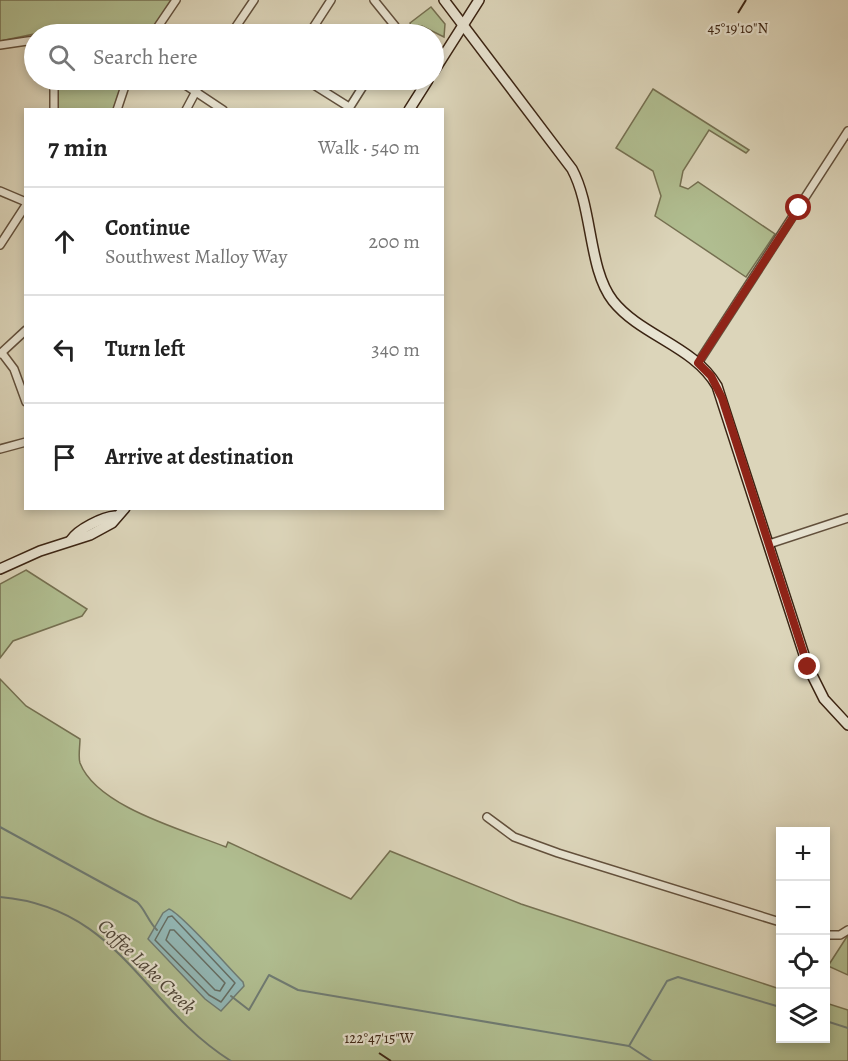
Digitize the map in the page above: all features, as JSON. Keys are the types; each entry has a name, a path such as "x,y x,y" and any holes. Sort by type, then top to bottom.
{"main road":[{"path":"444,0 574,173 585,200 602,280 611,299 628,316 698,363 711,376 719,389 811,675 829,704 848,725"},
{"path":"444,55 479,0"},
{"path":"410,108 422,90"},
{"path":"0,569 71,540 78,541 112,522 122,510"}],"street":[{"path":"160,24 176,0"},
{"path":"240,24 254,0"},
{"path":"315,24 331,0"},
{"path":"374,0 391,24"},
{"path":"0,45 24,41"},
{"path":"54,90 54,108"},
{"path":"118,108 124,90"},
{"path":"321,90 349,108 361,90"},
{"path":"187,108 195,91 220,108"},
{"path":"698,363 848,131"},
{"path":"0,191 24,203"},
{"path":"0,245 24,207"},
{"path":"24,332 1,353 14,369 24,396"},
{"path":"0,449 24,443"},
{"path":"769,544 848,518"},
{"path":"487,817 514,837 558,853 776,921"},
{"path":"830,935 840,935 848,930"}],"green space":[{"path":"0,0 172,0 156,24 24,24 24,36 0,41"},
{"path":"431,7 445,24 444,37 444,24 410,23"},
{"path":"653,89 749,150 746,153 709,130 683,171 680,186 688,189 698,182 775,234 746,277 655,216 661,196 653,171 616,148"},
{"path":"58,90 122,90 116,108 58,108"},
{"path":"26,570 87,609 82,616 13,641 0,658 0,584"},
{"path":"0,679 26,706 80,739 80,763 89,779 123,804 166,825 226,847 228,842 351,899 390,851 521,904 776,988 776,1043 830,1043 830,1004 848,1010 848,1061 0,1061"},
{"path":"848,935 848,975 830,967 830,963"}],"water":[{"path":"169,909 194,930 243,982 244,986 221,1011 205,999 148,939 163,913"}],"waterway":[{"path":"0,827 137,902 157,930"},
{"name":"Coffee Lake Creek","path":"0,897 40,905 74,919 102,939 201,1039 231,1061"},
{"path":"231,996 249,1010 269,975 298,990 629,1046 652,1061"},
{"path":"629,1046 667,981 678,977 776,1006"},
{"path":"830,1022 848,1028"}],"route":[{"path":"799,208 698,363 711,376 719,389 808,667"}]}
